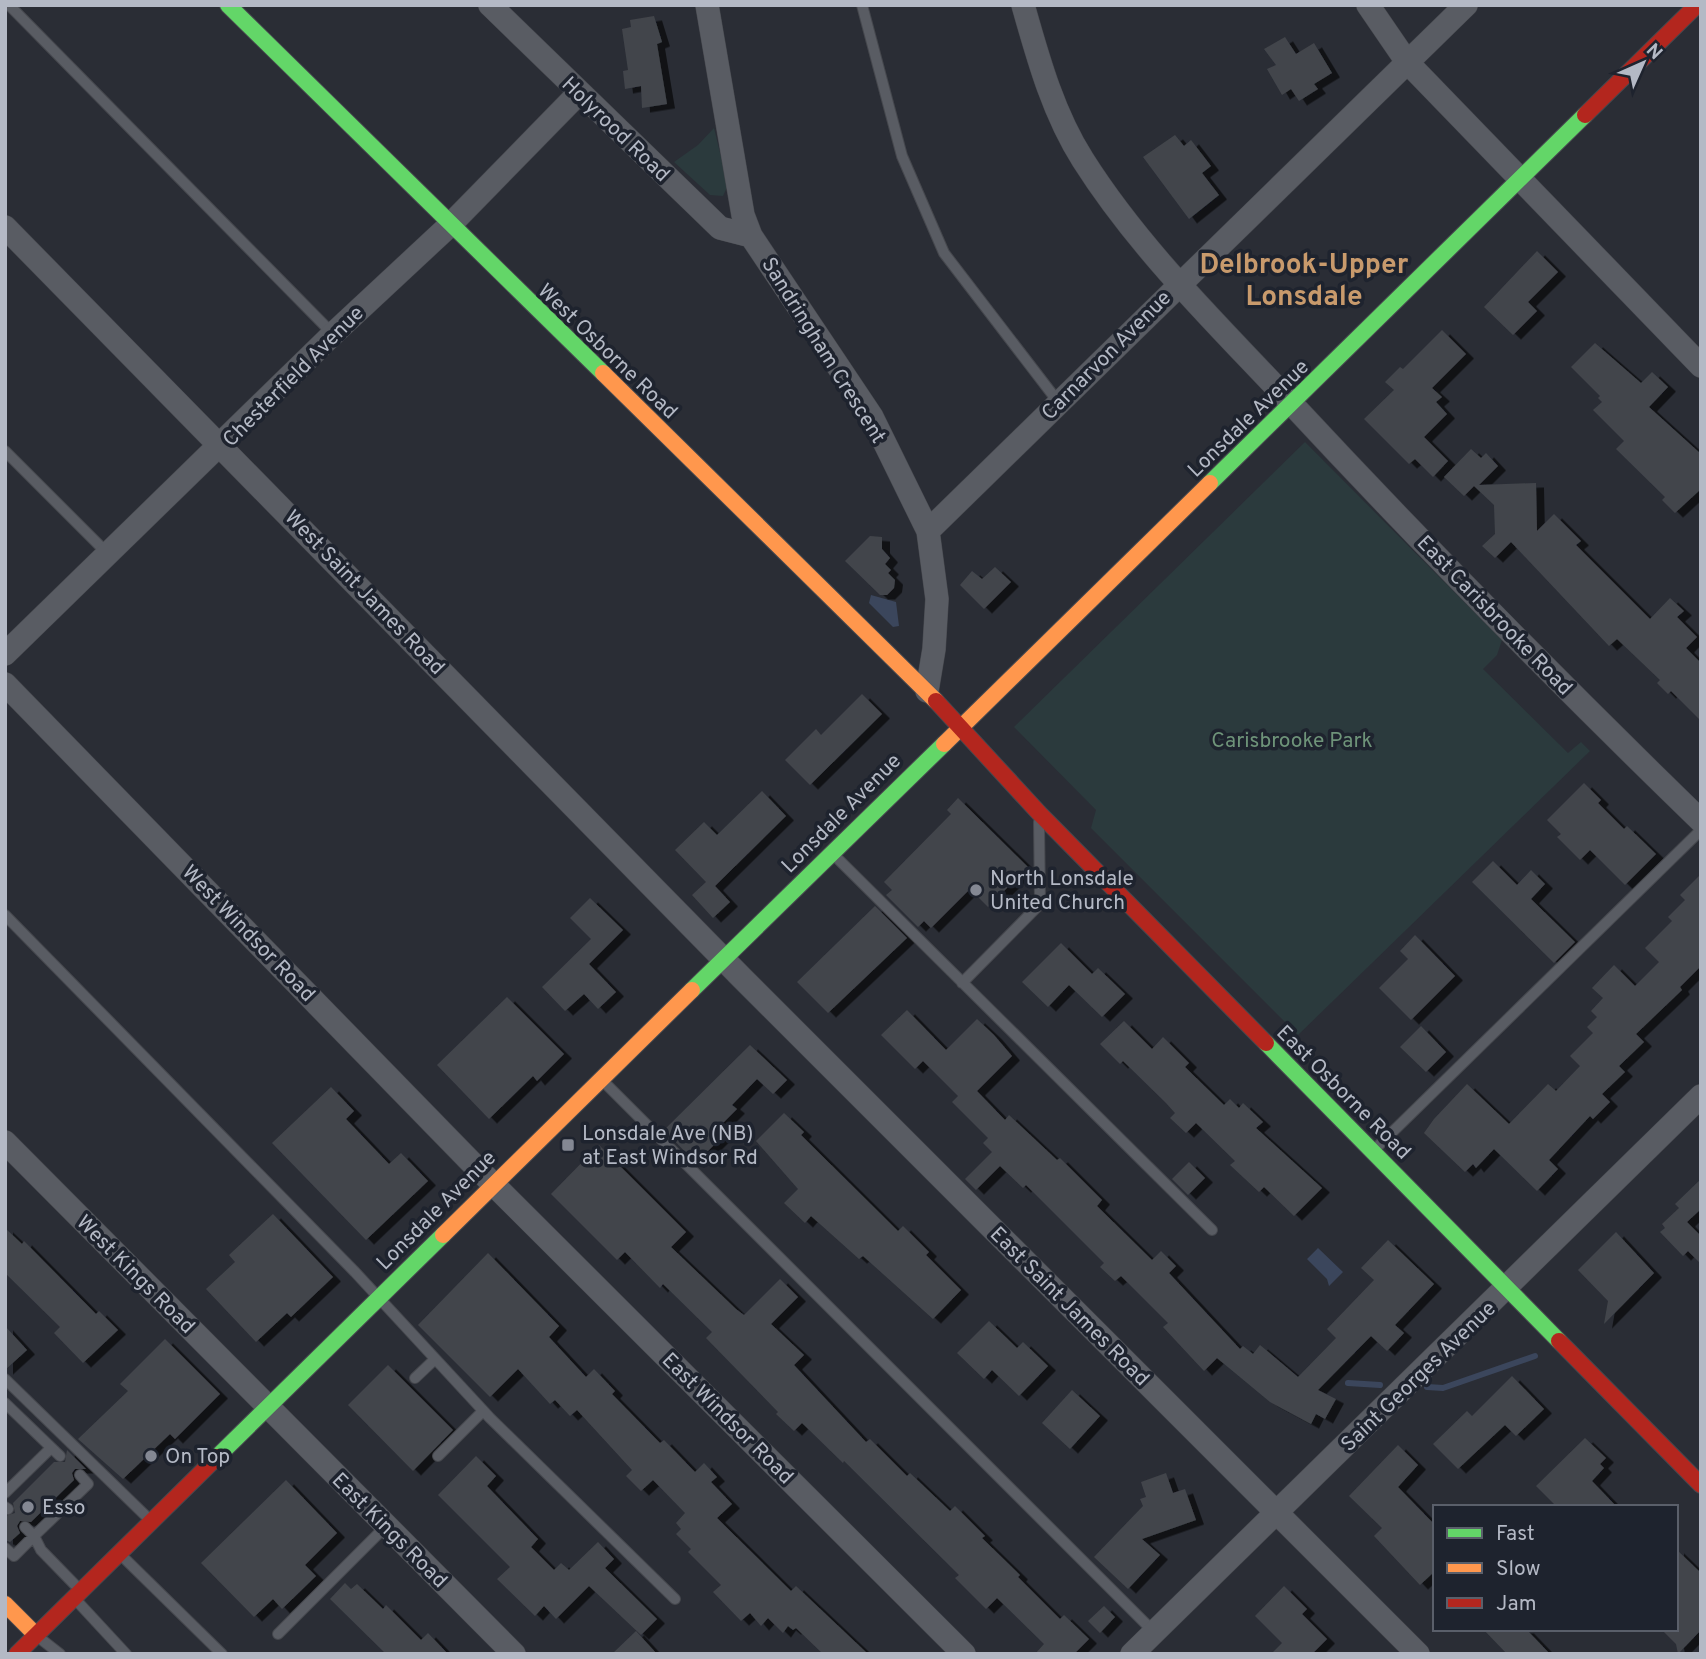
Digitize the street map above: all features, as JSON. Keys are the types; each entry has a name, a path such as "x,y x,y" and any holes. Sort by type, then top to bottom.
{"street":[{"name":"West Osborne Road","path":"228,5 927,691 959,726"},
{"name":"Holyrood Road","path":"490,5 578,94 720,228 751,236"},
{"name":"Sandringham Crescent","path":"707,5 743,215 751,236 872,417 928,531 937,598 934,649 927,691"},
{"name":"East Carisbrooke Road","path":"1023,5 1045,81 1082,159 1130,226 1292,405 1582,705 1701,821"},
{"path":"1368,5 1407,61 1701,366"},
{"name":"Carnarvon Avenue","path":"928,531 1466,5"},
{"name":"Lonsdale Avenue","path":"17,1654 492,1183 1292,405 1697,5"},
{"name":"Chesterfield Avenue","path":"5,654 222,446 333,334 450,225 578,94"},
{"name":"West Saint James Road","path":"5,227 723,958"},
{"name":"West Windsor Road","path":"5,684 492,1183"},
{"name":"East Osborne Road","path":"959,726 1039,813 1701,1485"},
{"name":"East Saint James Road","path":"723,958 1418,1654"},
{"name":"Saint Georges Avenue","path":"1132,1654 1701,1097"},
{"name":"West Kings Road","path":"5,1142 267,1405"},
{"name":"East Windsor Road","path":"492,1183 964,1654"},
{"name":"East Kings Road","path":"267,1405 514,1654"},
{"path":"5,1604 36,1635"}],"lane":[{"path":"9,5 333,334"},
{"path":"862,5 902,156 944,253 1059,403"},
{"path":"5,451 109,555"},
{"path":"961,983 1040,904 1039,813"},
{"path":"1373,1151 1701,830"},
{"path":"831,852 1212,1230"},
{"path":"5,915 378,1297 483,1411 675,1599"},
{"path":"601,1079 1154,1632"},
{"path":"415,1378 435,1359"},
{"path":"5,1379 150,1520"},
{"path":"5,1403 56,1452 32,1467 5,1493"},
{"path":"438,1456 483,1411"},
{"path":"32,1467 41,1476"},
{"path":"5,1548 14,1556 34,1536 46,1516 84,1480"},
{"path":"14,1484 23,1493"},
{"path":"278,1634 386,1526"},
{"path":"25,1527 126,1654"},
{"path":"119,1553 222,1654"},
{"path":"36,1635 60,1654"}],"green space":[{"path":"714,128 728,185 723,196 710,195 674,162 698,145"},
{"name":"Carisbrooke Park","path":"1305,442 1502,640 1497,655 1483,669 1568,753 1581,742 1590,751 1298,1035 1091,828 1096,810 1014,727"}],"water":[{"path":"871,595 896,602 899,626 893,627 869,603"},
{"path":"1318,1248 1343,1272 1329,1286 1327,1279 1307,1259"}],"building":[{"path":"654,16 662,42 657,44 667,104 642,108 641,86 625,89 623,71 628,70 622,29 631,27 630,20"},
{"path":"1285,37 1296,54 1314,43 1332,73 1314,84 1318,89 1299,101 1291,89 1282,95 1267,69 1276,65 1264,49"},
{"path":"1175,135 1184,146 1191,140 1211,166 1202,173 1219,195 1189,219 1143,157"},
{"path":"1537,251 1558,272 1528,302 1537,311 1513,335 1484,307"},
{"path":"1442,330 1466,354 1432,388 1442,397 1436,402 1447,414 1424,437 1448,461 1433,477 1415,459 1409,464 1364,419 1394,390 1385,382 1400,367 1403,369"},
{"path":"1595,343 1641,383 1652,372 1668,387 1649,407 1701,454 1701,489 1675,513 1662,500 1665,497 1616,449 1624,441 1593,410 1602,402 1598,398 1600,396 1571,367"},
{"path":"1471,449 1481,458 1486,453 1498,466 1479,485 1536,483 1537,531 1554,514 1581,541 1576,545 1650,619 1670,598 1684,611 1677,617 1697,637 1686,648 1701,663 1701,721 1671,691 1668,694 1657,683 1660,680 1617,639 1609,646 1511,542 1495,558 1482,546 1495,534 1494,505 1474,486 1464,496 1444,477"},
{"path":"870,536 882,537 882,549 890,558 885,564 891,570 888,573 895,580 894,588 887,595 880,595 845,561"},
{"path":"995,567 1011,582 984,609 960,585 972,571 982,579"},
{"path":"862,694 882,714 810,785 785,760 816,729 821,735"},
{"path":"1584,783 1601,800 1598,803 1624,829 1627,826 1656,854 1625,885 1590,850 1580,860 1557,837 1561,834 1547,820"},
{"path":"762,791 786,816 715,886 730,902 713,918 692,895 706,882 675,850 704,822 717,835"},
{"path":"958,798 1028,867 988,907 970,889 931,928 924,921 918,927 886,895 892,890 884,882 951,814 947,810"},
{"path":"1493,861 1517,885 1531,870 1545,884 1531,899 1575,942 1554,963 1472,882"},
{"path":"1701,874 1701,966 1680,987 1682,990 1636,1034 1644,1042 1619,1066 1625,1072 1602,1094 1610,1102 1593,1119 1590,1116 1549,1160 1558,1169 1537,1191 1494,1149 1476,1168 1473,1164 1465,1172 1424,1133 1434,1119 1467,1084 1509,1124 1548,1084 1556,1091 1580,1066 1570,1056 1593,1033 1587,1027 1597,1017 1591,1011 1603,998 1592,988 1614,965 1635,986 1659,962 1645,948 1672,921 1668,917 1685,900 1680,895"},
{"path":"590,898 623,930 589,964 616,992 598,1009 584,994 565,1011 542,987 591,939 570,918"},
{"path":"875,906 907,938 828,1013 797,982"},
{"path":"1415,935 1455,976 1411,1020 1379,988 1408,959 1400,951"},
{"path":"1061,943 1092,974 1098,968 1125,994 1102,1017 1069,985 1048,1007 1022,982"},
{"path":"507,997 564,1054 537,1081 533,1076 489,1119 437,1065"},
{"path":"907,1010 946,1050 977,1019 994,1035 1012,1056 977,1091 1005,1120 1009,1115 1057,1160 1060,1158 1102,1200 1097,1206 1152,1260 1161,1251 1176,1266 1169,1273 1240,1349 1243,1346 1253,1354 1260,1345 1298,1377 1336,1338 1327,1329 1374,1280 1361,1268 1388,1240 1434,1284 1395,1325 1404,1333 1387,1351 1371,1336 1318,1390 1336,1399 1325,1419 1316,1414 1311,1424 1270,1402 1217,1358 1204,1371 1163,1327 1168,1323 1121,1276 1115,1281 1100,1267 1104,1263 1026,1185 1023,1188 1000,1166 976,1190 965,1179 992,1152 983,1143 988,1138 952,1102 958,1096 923,1061 915,1069 881,1035"},
{"path":"1124,1021 1152,1049 1163,1037 1189,1063 1185,1067 1224,1105 1230,1099 1239,1108 1243,1103 1263,1122 1256,1128 1322,1188 1294,1216 1264,1187 1259,1192 1230,1165 1235,1161 1196,1123 1186,1133 1170,1118 1175,1113 1166,1103 1123,1061 1120,1064 1100,1044"},
{"path":"1421,1026 1446,1052 1426,1072 1400,1047"},
{"path":"750,1045 787,1080 773,1094 757,1079 732,1105 737,1109 714,1132 721,1138 696,1163 664,1130"},
{"path":"331,1087 354,1111 346,1119 389,1164 401,1153 428,1181 366,1240 272,1143"},
{"path":"784,1113 804,1132 801,1135 898,1231 903,1226 929,1252 926,1255 961,1290 933,1319 863,1256 859,1259 811,1216 805,1223 784,1203 798,1189 756,1141"},
{"path":"599,1145 686,1232 671,1247 736,1309 744,1315 780,1279 798,1297 771,1324 804,1355 794,1365 866,1442 870,1439 907,1476 910,1473 950,1511 955,1506 985,1536 982,1538 1020,1575 1018,1577 1060,1619 1064,1615 1089,1639 1074,1654 1035,1654 1044,1644 997,1598 986,1609 955,1578 959,1575 844,1461 843,1463 802,1423 794,1431 776,1414 778,1412 706,1338 712,1332 663,1284 660,1288 625,1252 617,1260 551,1194"},
{"path":"1189,1162 1205,1178 1188,1195 1172,1179"},
{"path":"1701,1179 1701,1209 1687,1222 1701,1236 1701,1264 1688,1251 1683,1256 1660,1232 1665,1228 1662,1224 1679,1208 1675,1204"},
{"path":"273,1214 333,1277 291,1317 287,1313 256,1342 206,1289 235,1262 229,1255"},
{"path":"5,1228 22,1244 24,1241 96,1314 99,1311 118,1330 83,1363 54,1333 60,1327 5,1273"},
{"path":"1616,1232 1654,1273 1604,1324 1608,1301 1578,1270"},
{"path":"488,1253 559,1326 549,1337 586,1377 594,1369 615,1391 612,1394 660,1443 664,1440 695,1472 704,1463 717,1477 711,1482 732,1504 717,1518 791,1591 796,1586 868,1654 823,1654 796,1628 793,1630 788,1626 783,1633 768,1618 761,1626 750,1613 741,1621 713,1592 721,1585 688,1552 691,1549 676,1534 681,1529 676,1523 685,1513 653,1480 641,1491 626,1476 632,1470 577,1410 570,1416 555,1400 550,1404 518,1369 490,1397 418,1325"},
{"path":"989,1321 1017,1348 1023,1342 1048,1366 1019,1396 992,1370 984,1379 957,1353"},
{"path":"5,1326 27,1350 5,1370"},
{"path":"165,1339 220,1394 175,1439 170,1434 123,1479 78,1439 128,1391 120,1384"},
{"path":"388,1365 453,1430 413,1471 348,1405"},
{"path":"1512,1376 1544,1409 1516,1436 1505,1425 1458,1469 1433,1444 1467,1411 1472,1416"},
{"path":"1072,1390 1100,1416 1070,1449 1042,1423"},
{"path":"1585,1438 1606,1458 1600,1464 1604,1468 1592,1481 1615,1505 1555,1505 1536,1486"},
{"path":"1398,1445 1418,1465 1398,1487 1433,1523 1433,1573 1420,1585 1374,1536 1382,1528 1349,1496"},
{"path":"67,1450 86,1469 75,1469 72,1473 74,1480 31,1522 20,1521 17,1526 20,1533 10,1542 5,1540 5,1516 15,1513 13,1503 54,1462 65,1462"},
{"path":"476,1456 496,1476 487,1486 538,1539 531,1547 554,1570 561,1563 569,1570 598,1542 614,1559 605,1568 657,1619 641,1635 589,1586 556,1619 544,1606 535,1616 497,1579 510,1567 438,1495"},
{"path":"1166,1473 1173,1493 1185,1489 1196,1520 1142,1539 1160,1555 1128,1589 1094,1557 1143,1506 1140,1499 1146,1497 1141,1482"},
{"path":"286,1480 337,1533 305,1565 316,1576 282,1609 273,1599 254,1617 201,1563"},
{"path":"1678,1551 1701,1573 1701,1630 1678,1654 1676,1644 1663,1631 1678,1631"},
{"path":"345,1583 351,1589 357,1584 383,1609 386,1605 421,1640 428,1633 448,1654 386,1654 330,1599"},
{"path":"1284,1586 1307,1609 1302,1614 1327,1639 1312,1654 1271,1654 1282,1643 1255,1616"},
{"path":"1104,1606 1115,1617 1100,1633 1088,1621"},
{"path":"636,1631 657,1654 612,1654"},
{"path":"1485,1631 1528,1631 1550,1654 1507,1654"}],"waterway":[{"path":"1427,1387 1443,1388 1535,1356"},
{"path":"1348,1383 1380,1385"}],"traffic: fast":[{"path":"228,5 603,373"},
{"path":"1210,483 1585,115"},
{"path":"692,990 944,744"},
{"path":"1266,1043 1559,1341"},
{"path":"217,1457 443,1235"}],"traffic: slow":[{"path":"603,373 936,701"},
{"path":"944,744 1210,483"},
{"path":"443,1235 692,990"},
{"path":"5,1604 36,1635"}],"traffic: jam":[{"path":"1585,115 1697,5"},
{"path":"936,701 1039,813 1266,1043"},
{"path":"1559,1341 1701,1485"},
{"path":"17,1654 217,1457"}],"place":[{"name":"North Lonsdale United Church","path":"976,890"},
{"name":"Lonsdale Ave (NB) at East Windsor Rd","path":"568,1145"},
{"name":"On Top","path":"151,1456"},
{"name":"Esso","path":"28,1507"}],"district":[{"name":"Delbrook-Upper Lonsdale","path":"1304,279"}]}
